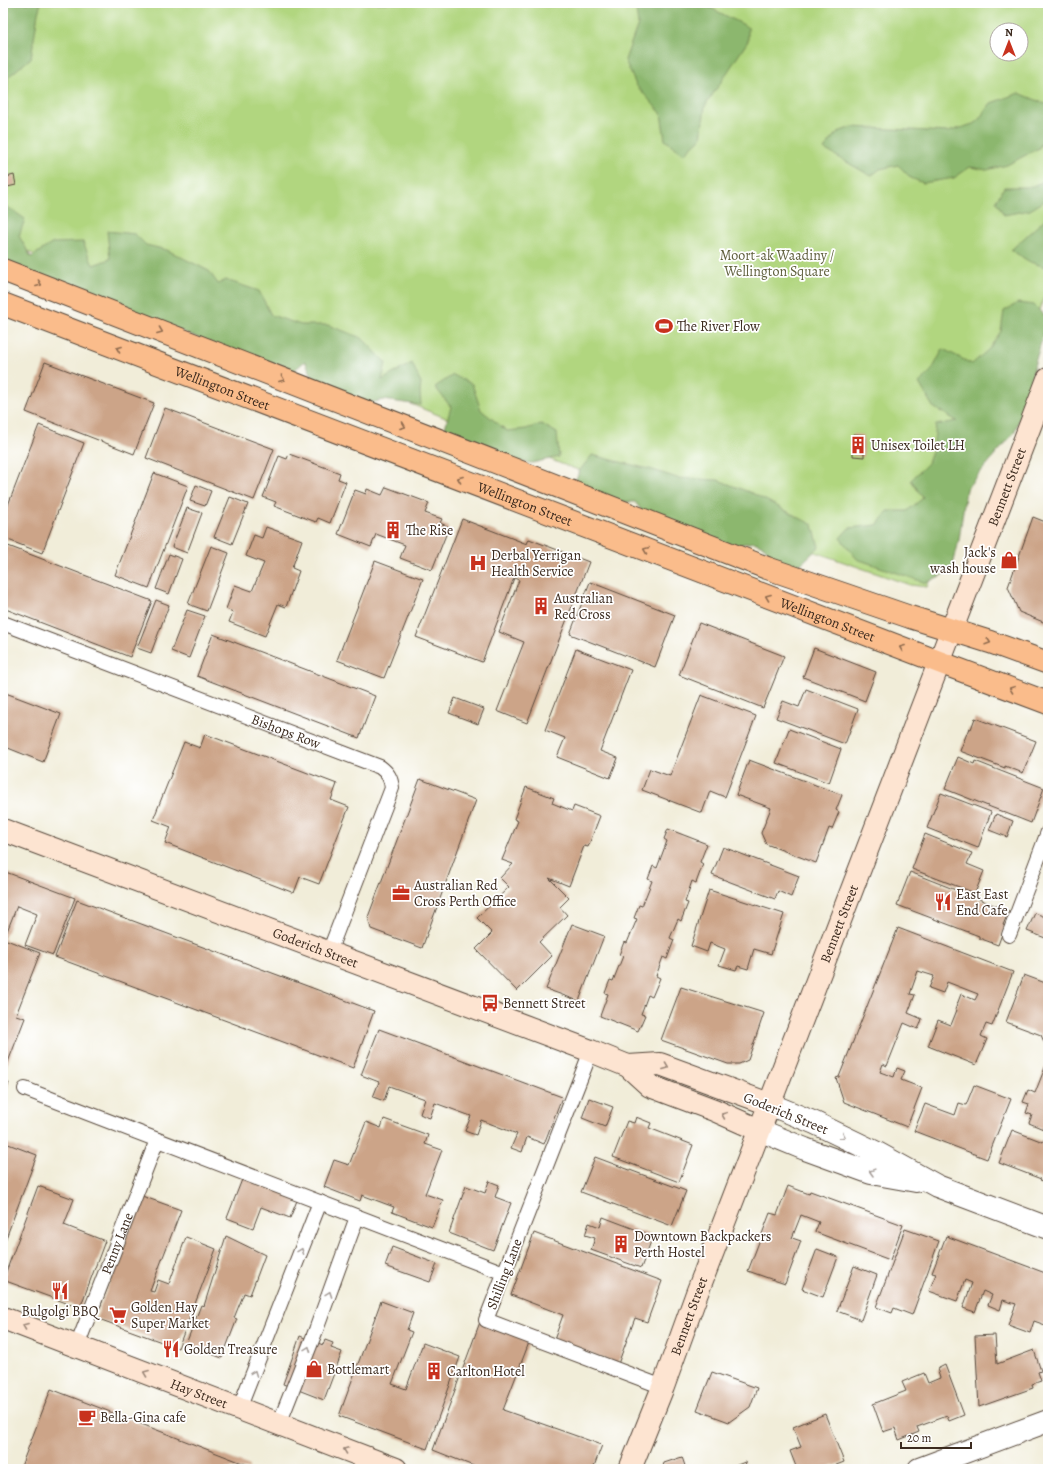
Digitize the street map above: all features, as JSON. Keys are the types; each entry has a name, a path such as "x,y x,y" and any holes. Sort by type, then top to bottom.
{"main road":[{"name":"Wellington Street","path":"3,270 767,568 990,642 1048,663"},
{"name":"Wellington Street","path":"3,304 1048,703"},
{"name":"Bennett Street","path":"630,1469 663,1387 759,1130 1048,380"},
{"name":"Goderich Street","path":"3,830 591,1051 628,1066 650,1086 714,1110 759,1130"},
{"name":"Goderich Street","path":"628,1066 660,1064 769,1104"},
{"name":"Hay Street","path":"3,1318 396,1469"}],"street":[{"name":"Goderich Street","path":"769,1104 815,1123 877,1152 937,1186 1048,1228"},
{"name":"Goderich Street","path":"759,1130 810,1151 871,1173 937,1186"},
{"path":"919,1469 1048,1421"}],"lane":[{"name":"Bishops Row","path":"3,623 380,767 386,771 390,776 392,788 329,952"},
{"path":"1009,935 1048,832"},
{"name":"Shilling Lane","path":"591,1051 486,1320 663,1387"},
{"path":"25,1089 504,1273"},
{"name":"Penny Lane","path":"77,1346 157,1140"},
{"path":"239,1409 320,1202"},
{"path":"279,1424 316,1330 357,1216"}],"green space":[{"path":"3,3 41,3 31,58 8,77 7,118 3,125"},
{"name":"Moort-ak Waadiny / Wellington Square","path":"20,3 1048,3 1048,288 927,587 910,585 564,465 3,242 3,50"},
{"path":"635,3 701,3 748,27 748,41 705,106 701,138 684,154 665,140 661,113 636,85 625,60 638,24"},
{"path":"1019,93 1048,105 1048,130 1039,148 1007,165 987,170 970,167 954,178 923,183 911,178 898,165 880,169 871,176 824,149 838,132 852,127 948,132 976,123 991,103"},
{"path":"1047,180 1048,199 1030,210 1004,215 996,201 1004,187 1030,187"},
{"path":"3,204 25,219 19,236 31,257 53,243 83,242 93,265 110,259 107,231 135,234 146,245 167,250 209,271 218,284 226,280 259,291 271,315 301,325 328,325 362,338 386,363 382,380 412,363 421,383 421,405 383,400 366,404 317,386 305,361 290,374 3,261"},
{"path":"1048,216 1048,268 1030,262 1011,250"},
{"path":"1018,303 1034,305 1048,319 1034,366 1027,400 1014,433 966,489 959,540 952,570 926,583 857,559 840,538 849,528 877,525 888,511 907,511 923,498 911,480 928,463 933,449 936,425 957,421 933,407 919,383 932,370 943,349 972,364 989,349 1001,331 1004,311"},
{"path":"453,375 472,384 481,410 507,431 526,429 541,424 557,433 559,457 532,463 513,462 444,431 451,407 435,387"},
{"path":"592,455 653,470 677,478 718,480 754,494 813,525 819,547 802,563 786,573 774,563 765,547 754,542 731,546 649,520 635,502 607,502 574,483 580,470"}],"building":[{"path":"14,175 16,185 3,188 3,178"},
{"path":"45,362 154,403 134,454 26,412"},
{"path":"165,408 274,449 254,500 146,458"},
{"path":"39,425 84,443 42,553 3,538 3,518"},
{"name":"Unisex Toilet LH","path":"853,434 864,435 864,457 853,456"},
{"path":"289,454 340,473 338,479 346,482 330,523 318,518 316,522 274,506 276,502 263,497 279,456 287,459"},
{"path":"154,473 188,486 149,588 115,575"},
{"path":"196,485 211,491 205,506 190,501"},
{"name":"The Rise","path":"386,487 429,503 425,513 442,519 440,523 449,527 432,570 400,558 405,545 376,534 371,547 338,534 355,490 366,494 367,489 382,495"},
{"path":"230,497 248,504 232,544 214,537"},
{"path":"187,508 202,513 187,553 172,547"},
{"path":"1033,517 1048,523 1048,624 1019,612 1008,587"},
{"path":"462,519 527,544 529,539 589,562 527,723 497,711 524,642 499,632 519,580 514,578 482,662 416,637"},
{"path":"266,527 302,540 292,568 299,571 286,607 278,604 265,636 229,622 233,612 226,609 235,585 252,591 264,563 246,556 254,535 262,538"},
{"path":"3,544 152,601 130,657 3,608"},
{"path":"211,546 229,553 207,611 188,604"},
{"path":"169,554 182,559 169,594 156,589"},
{"path":"375,561 423,579 384,678 337,660"},
{"path":"590,582 675,615 655,667 570,634"},
{"path":"156,600 169,605 151,653 137,648"},
{"path":"187,610 205,616 189,658 171,651"},
{"path":"699,623 784,656 763,708 679,675"},
{"path":"213,634 375,696 359,738 197,676"},
{"path":"814,648 876,672 865,701 803,677"},
{"path":"576,649 631,670 600,751 618,758 610,778 557,757 565,738 545,730"},
{"path":"806,689 858,709 845,744 776,718 783,701 799,707"},
{"path":"3,692 61,714 43,762 3,746"},
{"path":"701,695 756,716 725,797 710,791 702,813 642,790 650,769 670,776"},
{"path":"455,698 484,709 478,724 449,713"},
{"path":"975,718 1036,741 1023,773 1005,766 1005,768 960,751 969,728 971,729"},
{"path":"789,729 841,749 829,783 776,763"},
{"path":"205,734 337,784 331,800 349,807 319,884 300,877 294,893 165,843 171,827 153,820 184,742 200,748"},
{"path":"958,757 974,764 975,761 1044,788 1031,823 945,789"},
{"path":"749,760 842,795 836,810 839,812 832,829 829,828 816,863 766,844 761,833 771,808 736,795"},
{"path":"420,779 476,800 422,948 371,929 368,917"},
{"path":"526,787 554,798 552,803 572,811 574,806 600,816 588,847 584,846 569,886 549,878 569,898 560,907 567,915 539,942 552,956 517,991 476,949 492,933 477,918 509,887 500,878 513,864 502,860 518,821 514,819"},
{"path":"941,793 991,812 978,848 927,828"},
{"path":"996,814 1013,821 1007,837 989,830"},
{"path":"668,829 707,844 700,862 703,864 696,883 692,881 685,902 688,903 681,921 678,919 670,938 674,940 667,959 663,957 656,976 660,978 652,997 648,995 641,1014 645,1015 638,1031 600,1016 608,994 605,993 610,980 613,981 623,956 619,955 624,942 627,943 637,919 634,918 639,905 642,906 652,881 648,879 653,866 657,868 667,841 664,839"},
{"path":"925,834 972,853 967,864 984,871 975,893 912,869"},
{"path":"723,847 799,876 791,897 778,891 775,899 712,875"},
{"path":"3,871 75,898 53,955 25,945 37,914 17,906 4,939 40,953 16,1015 25,1018 3,1075"},
{"path":"910,872 1009,911 1003,925 1005,926 998,945 979,938 979,936 897,905"},
{"path":"709,890 784,914 771,954 754,949 748,969 738,966 736,970 719,965 725,949 710,943 707,952 691,946"},
{"path":"77,900 374,1011 353,1068 55,957"},
{"path":"1035,913 1048,918 1048,939 1027,931"},
{"path":"572,924 604,936 579,1001 546,989"},
{"path":"898,928 1013,972 992,1026 986,1024 981,1036 987,1039 976,1065 928,1046 938,1020 951,1025 961,994 975,1000 978,994 947,982 943,993 929,988 934,976 918,971 910,994 915,995 908,1013 922,1019 920,1025 918,1029 904,1023 887,1066 883,1064 880,1072 894,1077 897,1068 905,1071 901,1080 922,1088 907,1127 844,1102 836,1078 839,1077"},
{"path":"1024,975 1048,984 1048,1051 1041,1035 1006,1022"},
{"path":"681,987 764,1013 748,1060 739,1064 728,1064 661,1040"},
{"path":"379,1029 562,1097 544,1144 527,1137 522,1152 511,1148 517,1134 481,1120 476,1135 470,1133 465,1131 471,1116 435,1103 430,1118 424,1116 420,1114 425,1099 389,1086 384,1101 373,1097 379,1082 361,1075"},
{"path":"1048,1060 1048,1131 1029,1123 1032,1115 1026,1113 1029,1104 1023,1102 1028,1090 1035,1093"},
{"path":"3,1081 9,1083 3,1099"},
{"path":"974,1085 1011,1099 987,1159 914,1131 925,1104 955,1115 959,1103 966,1105"},
{"path":"589,1098 613,1107 605,1127 582,1118"},
{"path":"636,1117 651,1123 649,1128 693,1145 679,1182 613,1157 627,1121 634,1123"},
{"path":"384,1119 428,1135 425,1144 442,1150 425,1194 443,1200 432,1227 392,1212 394,1207 362,1195 360,1201 324,1187 334,1160 349,1165 366,1122 381,1128"},
{"path":"1012,1130 1043,1142 1048,1131 1048,1183 999,1163"},
{"path":"3,1142 37,1155 3,1246"},
{"path":"595,1157 686,1191 672,1226 581,1192"},
{"path":"243,1177 298,1198 290,1218 261,1207 253,1228 227,1218"},
{"path":"489,1181 499,1185 495,1197 511,1203 493,1250 449,1233 466,1186 485,1193"},
{"path":"38,1186 74,1199 64,1225 105,1241 80,1308 3,1280"},
{"path":"788,1186 809,1194 810,1191 903,1225 890,1260 815,1232 819,1222 801,1215 792,1238 801,1241 785,1284 748,1271 770,1213 777,1215"},
{"path":"142,1196 181,1210 150,1291 154,1292 158,1280 169,1284 186,1237 216,1249 178,1348 96,1318"},
{"name":"Downtown Backpackers Perth Hostel","path":"603,1217 653,1236 641,1268 591,1250 595,1238 585,1235 589,1223 600,1227"},
{"path":"905,1229 939,1241 912,1315 894,1308 892,1313 876,1307"},
{"path":"534,1233 662,1281 647,1322 635,1318 618,1364 554,1340 563,1315 511,1295"},
{"path":"226,1236 265,1255 250,1295 244,1293 234,1318 237,1319 222,1358 186,1344 201,1305 204,1306"},
{"path":"946,1236 1048,1274 1048,1326 1034,1321 1030,1333 1008,1325 1016,1304 1003,1300 1000,1310 988,1305 992,1295 983,1291 975,1312 963,1308 972,1283 965,1280 957,1301 929,1291 936,1274 932,1273"},
{"path":"392,1247 437,1264 430,1282 385,1266"},
{"path":"817,1249 838,1257 823,1297 802,1289"},
{"path":"854,1266 877,1275 861,1320 837,1311"},
{"name":"Carlton Hotel","path":"381,1301 413,1313 407,1330 412,1332 392,1384 406,1389 423,1343 460,1357 427,1449 339,1416"},
{"path":"480,1322 530,1340 503,1410 602,1445 593,1469 481,1469 433,1450"},
{"path":"995,1335 997,1364 1034,1350 1041,1371 1038,1372 1041,1381 1032,1384 1033,1388 979,1407 975,1336"},
{"path":"300,1336 323,1345 325,1340 333,1343 331,1348 342,1352 324,1400 283,1384"},
{"path":"945,1365 964,1415 949,1421 947,1416 917,1427 919,1432 899,1440 895,1428 883,1432 873,1404 906,1391 902,1382 924,1373 928,1383 940,1378 937,1369"},
{"path":"712,1372 757,1388 750,1407 729,1422 697,1410"},
{"path":"51,1389 250,1466 249,1469 20,1469"},
{"path":"825,1414 844,1462 826,1469 797,1469 790,1451 801,1447 793,1427"},
{"path":"682,1457 686,1469 662,1469 664,1463"},
{"path":"745,1462 747,1469 727,1469"}],"place":[{"name":"The River Flow","path":"664,326"},
{"name":"Unisex Toilet LH","path":"858,445"},
{"name":"The Rise","path":"393,530"},
{"name":"Jack's wash house","path":"1009,560"},
{"name":"Derbal Yerrigan Health Service","path":"478,563"},
{"name":"Australian Red Cross","path":"541,606"},
{"name":"Australian Red Cross Perth Office","path":"401,893"},
{"name":"East East End Cafe","path":"943,902"},
{"name":"Bennett Street","path":"490,1003"},
{"name":"Downtown Backpackers Perth Hostel","path":"621,1244"},
{"name":"Bulgolgi BBQ","path":"60,1291"},
{"name":"Golden Hay Super Market","path":"118,1315"},
{"name":"Golden Treasure","path":"171,1349"},
{"name":"Bottlemart","path":"314,1369"},
{"name":"Carlton Hotel","path":"434,1371"},
{"name":"Bella-Gina cafe","path":"87,1417"}]}
